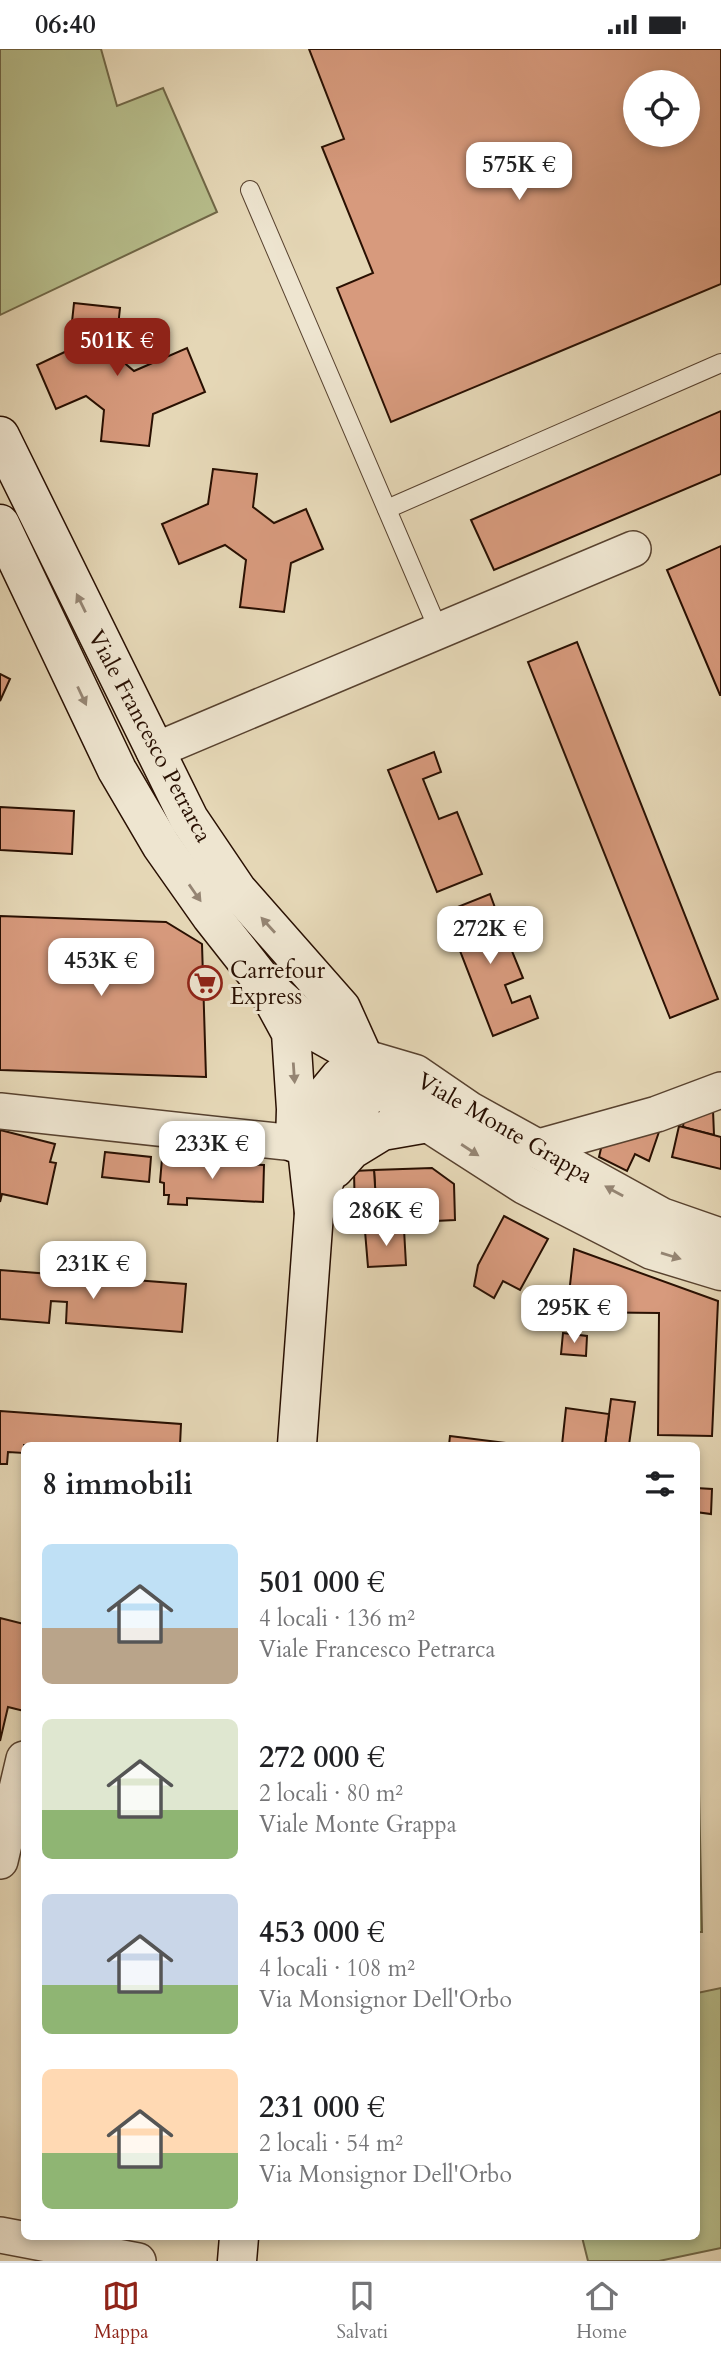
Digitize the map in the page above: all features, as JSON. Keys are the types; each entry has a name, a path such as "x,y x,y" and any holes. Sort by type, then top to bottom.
{"main road":[{"name":"Viale Francesco Petrarca","path":"0,436 189,819 237,890 341,1007 364,1059"},
{"name":"Viale Francesco Petrarca","path":"0,524 117,770 161,845 211,916 267,986 318,1033 364,1059"},
{"path":"267,986 290,1033 296,1109 292,1182 297,1235 309,1272"},
{"path":"314,1213 337,1143 360,1105 364,1059"},
{"path":"297,1442 314,1213 307,1158 320,1101 339,1078 364,1059"},
{"name":"Viale Monte Grappa","path":"364,1059 396,1102 524,1185 652,1250 721,1271"},
{"name":"Viale Monte Grappa","path":"364,1059 415,1074 469,1111 660,1217 721,1238"},
{"path":"328,1176 351,1150 382,1131 428,1123"},
{"path":"237,2261 239,2240"}],"street":[{"path":"154,751 633,549"},
{"path":"535,1148 657,1114 721,1090"},
{"path":"0,1111 295,1143"},
{"path":"0,1861 21,1772"},
{"path":"0,2235 21,2239"},
{"path":"27,2240 138,2261"}],"lane":[{"path":"250,191 439,631"},
{"path":"387,509 721,363"}],"green space":[{"path":"0,49 101,49 117,106 163,88 217,212 0,315"},
{"path":"700,1838 702,1932 700,1932"},
{"path":"721,1988 721,2248 659,2261 588,2261 583,2240 700,2240 700,1992"}],"building":[{"path":"309,49 721,49 721,284 391,422 337,288 373,273 322,147 344,139"},
{"path":"74,303 120,308 115,355 134,371 187,348 205,392 153,414 149,446 101,441 104,410 86,396 56,409 37,365 69,350"},
{"path":"721,411 721,474 494,570 471,520"},
{"path":"213,469 257,474 253,507 274,523 306,509 323,549 291,563 284,612 240,607 246,560 225,545 179,564 162,524 208,504"},
{"path":"721,546 721,695 720,695 667,570"},
{"path":"577,642 718,999 670,1018 528,662"},
{"path":"0,674 10,679 0,701"},
{"path":"434,752 441,772 423,779 439,819 457,812 482,874 437,892 388,770"},
{"path":"0,807 74,811 72,854 0,850"},
{"path":"490,894 498,916 481,922 488,941 505,934 523,978 505,985 512,1003 530,996 538,1018 493,1036 445,912"},
{"path":"0,916 166,922 202,944 206,1077 0,1070"},
{"path":"713,1110 714,1135 683,1127 684,1119"},
{"path":"661,1126 649,1161 635,1154 627,1171 599,1157 603,1140"},
{"path":"679,1126 721,1137 721,1169 672,1157"},
{"path":"0,1130 55,1144 50,1162 56,1163 47,1204 2,1194 0,1202"},
{"path":"105,1152 151,1157 149,1182 102,1177"},
{"path":"162,1159 264,1165 263,1202 187,1198 187,1205 168,1204 169,1195 164,1195 164,1183 160,1182"},
{"path":"432,1168 454,1184 455,1220 414,1222 413,1215 377,1217 374,1170"},
{"path":"374,1170 377,1217 355,1217 354,1171"},
{"path":"413,1215 414,1228 355,1231 355,1217"},
{"path":"504,1216 548,1239 520,1290 503,1281 494,1298 474,1286 478,1265"},
{"path":"404,1229 406,1265 368,1267 365,1231"},
{"path":"574,1249 718,1301 712,1436 658,1435 659,1313 567,1312"},
{"path":"0,1270 50,1274 50,1279 69,1280 69,1275 186,1284 182,1332 66,1323 67,1302 51,1301 49,1323 0,1319"},
{"path":"563,1333 587,1336 586,1356 561,1354"},
{"path":"611,1399 635,1402 629,1442 605,1442"},
{"path":"566,1408 609,1414 605,1442 562,1442"},
{"path":"0,1411 181,1424 180,1442 21,1442 21,1453 8,1452 7,1464 0,1464"},
{"path":"450,1436 497,1442 449,1442"},
{"path":"700,1488 712,1489 711,1514 700,1513"},
{"path":"0,1618 21,1623 21,1710 8,1707 0,1741"}],"place":[{"name":"Carrefour Express","path":"205,983"}]}
